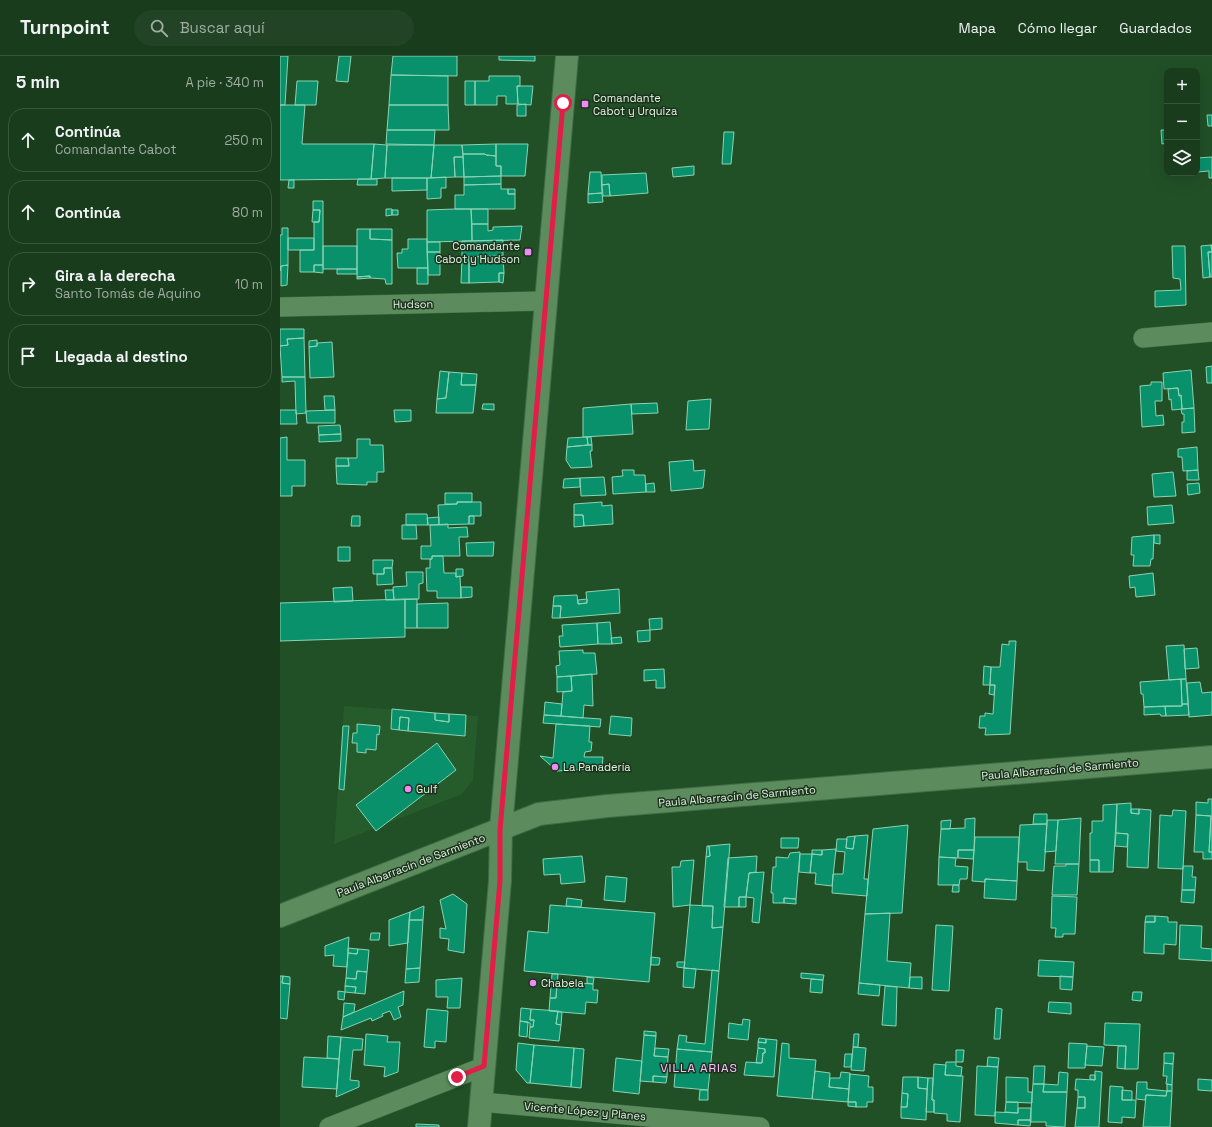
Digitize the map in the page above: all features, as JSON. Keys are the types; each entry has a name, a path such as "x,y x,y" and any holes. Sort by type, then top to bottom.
{"main road":[{"path":"479,1127 500,881 500,830 567,56"},
{"name":"Paula Albarracín de Sarmiento","path":"280,916 539,814 607,806 1212,757"}],"street":[{"name":"Hudson","path":"280,307 546,301"},
{"path":"1144,338 1212,332"},
{"path":"329,1127 484,1066"},
{"name":"Vicente López y Planes","path":"481,1102 760,1127"}],"shaded area":[{"path":"344,706 478,716 473,780 462,794 334,844"}],"building":[{"path":"280,56 288,56 285,105 280,105"},
{"path":"339,56 351,56 348,82 336,81"},
{"path":"393,56 457,56 457,76 391,75"},
{"path":"499,56 535,56 535,61 499,60"},
{"path":"391,75 448,76 448,105 389,105"},
{"path":"489,76 520,76 520,86 517,86 518,104 506,104 506,96 497,96 497,105 475,105 475,81 489,81"},
{"path":"297,81 318,81 316,105 295,105"},
{"path":"465,81 475,81 475,105 465,105"},
{"path":"517,86 533,86 531,105 518,104"},
{"path":"526,104 526,116 517,116 517,105"},
{"path":"280,105 305,105 302,144 374,144 371,179 280,180"},
{"path":"389,105 448,105 449,130 387,130"},
{"path":"1207,115 1212,115 1212,126 1208,126"},
{"path":"387,130 435,130 434,145 386,144"},
{"path":"1161,130 1164,130 1164,144 1162,144"},
{"path":"724,132 734,132 731,164 722,164"},
{"path":"374,144 387,145 385,178 371,179"},
{"path":"496,144 528,144 525,176 501,176 501,166 496,166"},
{"path":"496,144 496,156 485,154 463,154 462,145"},
{"path":"387,145 434,145 431,178 385,178"},
{"path":"434,145 462,145 463,157 454,157 455,177 431,178"},
{"path":"463,154 485,154 496,156 496,166 501,166 501,176 464,177"},
{"path":"454,157 463,157 464,177 455,177"},
{"path":"1212,157 1212,178 1209,178 1209,171 1200,172 1200,158"},
{"path":"694,166 694,175 673,177 672,168"},
{"path":"590,172 601,172 602,193 588,194"},
{"path":"646,173 648,193 610,196 609,184 602,185 602,175"},
{"path":"501,176 501,184 464,185 464,177"},
{"path":"446,177 446,188 441,188 441,198 427,199 427,178"},
{"path":"392,178 427,178 427,190 392,191"},
{"path":"358,179 377,179 377,185 357,185"},
{"path":"289,180 294,180 294,188 288,188"},
{"path":"501,184 501,189 508,189 508,194 515,194 515,209 455,209 455,195 464,195 464,185"},
{"path":"609,184 610,196 603,196 602,185"},
{"path":"508,189 515,189 515,194 508,194"},
{"path":"602,193 603,202 588,203 588,194"},
{"path":"313,201 323,201 323,265 314,265 314,272 300,272 300,250 314,250 314,222 319,222 320,210 313,210"},
{"path":"386,209 392,209 392,215 386,216"},
{"path":"471,209 472,241 427,242 427,210"},
{"path":"471,209 488,209 488,224 472,224"},
{"path":"313,210 320,210 319,222 312,222"},
{"path":"392,210 398,210 398,215 392,215"},
{"path":"472,224 488,224 488,231 493,230 493,227 522,226 520,240 472,241"},
{"path":"282,228 288,228 288,265 281,266 280,271 280,235 282,235"},
{"path":"357,229 370,229 370,239 392,240 392,284 386,284 385,279 370,278 370,276 357,277"},
{"path":"370,229 392,229 392,240 370,239"},
{"path":"288,238 314,238 314,250 288,250"},
{"path":"408,239 427,239 428,268 398,268 397,253 402,253 402,249 408,249"},
{"path":"503,240 503,256 462,257 462,241"},
{"path":"427,242 440,242 440,252 427,252"},
{"path":"1211,245 1212,252 1208,252 1210,277 1203,278 1201,246"},
{"path":"323,246 357,246 357,269 323,269"},
{"path":"1172,246 1185,246 1186,305 1155,307 1155,291 1181,290 1180,279 1173,278"},
{"path":"427,252 440,252 440,275 428,275"},
{"path":"1208,252 1212,252 1212,277 1210,277"},
{"path":"503,256 504,273 499,273 499,282 469,283 469,257"},
{"path":"462,257 469,257 469,283 461,283"},
{"path":"288,265 287,285 281,286 281,266"},
{"path":"314,265 323,265 323,273 314,272"},
{"path":"417,268 428,268 428,284 417,284"},
{"path":"337,269 357,269 357,274 337,274"},
{"path":"499,273 504,273 503,283 499,282"},
{"path":"370,276 370,278 357,279 357,277"},
{"path":"280,329 304,329 304,338 287,339 288,345 280,346"},
{"path":"304,338 305,377 282,377 280,346 288,345 287,339"},
{"path":"317,340 317,346 309,347 309,341"},
{"path":"332,342 334,377 310,378 309,347 317,346 317,343"},
{"path":"1212,366 1212,383 1207,383 1206,367"},
{"path":"1191,370 1194,408 1182,409 1181,395 1179,396 1178,388 1164,389 1163,373"},
{"path":"440,371 449,372 446,398 437,399"},
{"path":"449,372 462,373 461,385 476,385 473,413 436,413 437,399 446,398"},
{"path":"462,373 477,374 476,385 461,385"},
{"path":"282,377 305,377 306,413 296,414 295,381 282,382"},
{"path":"1151,382 1162,382 1162,401 1155,401 1156,416 1163,415 1164,425 1142,427 1140,386 1151,385"},
{"path":"1178,388 1179,396 1181,395 1182,409 1172,410 1168,389"},
{"path":"324,396 334,396 335,410 325,410"},
{"path":"711,399 709,429 686,430 688,401"},
{"path":"657,403 658,413 632,414 631,404"},
{"path":"483,404 494,404 494,410 482,409"},
{"path":"631,404 633,434 583,437 583,408"},
{"path":"1194,408 1195,432 1182,433 1184,414 1182,414 1181,409"},
{"path":"280,410 296,410 297,424 280,424"},
{"path":"335,410 335,423 307,423 306,411"},
{"path":"394,410 411,410 411,421 395,422"},
{"path":"340,425 341,434 319,435 318,426"},
{"path":"341,434 341,441 319,442 319,435"},
{"path":"287,437 287,460 305,460 305,486 292,486 292,496 280,496 280,438"},
{"path":"587,437 588,445 567,447 568,438"},
{"path":"587,437 591,437 592,445 588,445"},
{"path":"357,439 370,439 370,445 383,445 384,472 377,472 377,482 367,482 367,485 337,484 336,466 349,466 348,458 357,458"},
{"path":"592,445 592,451 590,451 592,467 571,468 566,460 567,447"},
{"path":"1197,447 1198,470 1183,471 1182,457 1178,457 1178,449"},
{"path":"336,458 348,458 349,466 336,466"},
{"path":"693,460 694,471 705,470 703,488 671,491 669,462"},
{"path":"622,470 634,470 634,475 645,475 646,492 613,494 612,477 623,476"},
{"path":"1198,470 1199,480 1187,480 1187,471"},
{"path":"1173,472 1176,496 1154,497 1152,474"},
{"path":"604,477 606,495 581,496 580,478"},
{"path":"580,478 580,487 563,488 564,479"},
{"path":"654,483 655,492 646,492 646,484"},
{"path":"1199,483 1200,493 1188,495 1187,484"},
{"path":"445,493 472,493 472,502 445,504"},
{"path":"457,502 481,502 481,516 469,516 469,524 439,525 438,505 457,504"},
{"path":"602,502 602,506 612,505 613,524 584,526 583,515 574,515 574,504"},
{"path":"1172,505 1174,523 1148,525 1147,507"},
{"path":"406,514 427,514 428,525 406,525"},
{"path":"574,515 583,515 584,526 574,527"},
{"path":"352,516 360,516 360,526 351,526"},
{"path":"469,516 474,516 474,524 469,524"},
{"path":"439,517 439,525 428,525 427,518"},
{"path":"448,524 448,528 467,527 468,537 459,537 460,556 432,556 432,559 421,559 421,546 431,546 430,525"},
{"path":"402,525 416,525 417,539 402,539"},
{"path":"1154,535 1153,559 1151,559 1150,566 1133,566 1134,555 1131,555 1132,537"},
{"path":"1154,535 1160,535 1160,544 1154,543"},
{"path":"494,542 493,556 467,556 466,543"},
{"path":"338,547 350,547 350,561 338,561"},
{"path":"432,556 443,556 444,573 456,573 456,577 460,576 461,598 437,598 437,591 427,591 426,568 430,568 430,559 432,559"},
{"path":"373,560 393,560 392,568 384,568 384,574 373,574"},
{"path":"384,568 392,568 393,584 377,585 377,574 384,574"},
{"path":"456,569 463,569 463,576 456,577"},
{"path":"406,572 423,572 423,583 419,584 419,599 394,600 393,587 407,586"},
{"path":"1153,573 1155,595 1136,597 1135,587 1130,588 1129,576"},
{"path":"352,587 353,601 334,602 333,588"},
{"path":"461,587 472,587 472,597 461,598"},
{"path":"619,589 620,613 560,618 561,606 553,606 554,596 577,595 578,604 587,603 586,592"},
{"path":"385,590 393,590 394,600 386,600"},
{"path":"405,599 417,599 417,628 405,628"},
{"path":"405,599 405,637 280,641 280,603"},
{"path":"587,599 587,603 578,604 578,600"},
{"path":"448,603 448,628 417,628 417,604"},
{"path":"553,606 561,606 560,618 552,618"},
{"path":"662,618 662,629 650,630 649,619"},
{"path":"610,622 612,644 598,644 597,623"},
{"path":"597,623 598,644 560,647 559,636 563,636 562,625"},
{"path":"650,630 650,641 638,642 637,631"},
{"path":"621,637 622,643 612,644 611,638"},
{"path":"1009,641 1016,641 1010,734 985,735 986,728 979,728 980,716 985,716 985,713 993,714 995,685 990,685 991,667 1000,667 1002,644 1009,645"},
{"path":"1184,645 1186,679 1169,680 1166,646"},
{"path":"1197,648 1199,668 1185,669 1184,649"},
{"path":"583,650 583,653 595,653 597,674 557,677 556,666 560,665 559,651"},
{"path":"984,666 991,667 990,685 983,685"},
{"path":"664,669 665,688 656,688 656,680 644,681 644,670"},
{"path":"592,674 593,706 584,705 583,718 561,716 563,692 572,691 571,676"},
{"path":"571,676 572,691 557,692 557,677"},
{"path":"1181,679 1186,679 1188,704 1182,704"},
{"path":"1181,679 1182,706 1144,707 1140,682"},
{"path":"1200,682 1202,693 1212,692 1212,715 1189,717 1187,683"},
{"path":"990,685 995,685 994,695 989,694"},
{"path":"545,702 562,704 561,716 544,715"},
{"path":"1182,704 1188,704 1189,715 1166,716 1165,706 1182,706"},
{"path":"1165,706 1166,716 1161,716 1160,714 1144,715 1144,707"},
{"path":"392,709 435,713 435,720 449,722 449,714 466,715 465,736 408,731 409,718 400,717 399,730 391,729"},
{"path":"435,713 449,714 449,722 435,720"},
{"path":"544,715 601,719 600,727 543,723"},
{"path":"611,716 632,718 631,736 609,734"},
{"path":"400,717 409,718 408,731 399,730"},
{"path":"357,724 380,726 379,735 377,734 376,750 366,749 366,753 357,752 357,743 352,743 353,733 357,733"},
{"path":"556,724 590,726 589,742 592,742 591,751 585,752 584,757 603,757 602,768 557,771 540,756 553,758"},
{"path":"343,726 349,726 344,790 339,789"},
{"path":"437,743 456,770 376,831 356,805"},
{"path":"1208,799 1212,799 1212,852 1209,852 1211,816 1196,815 1196,802 1208,803"},
{"path":"1131,803 1131,813 1139,814 1139,809 1151,810 1148,868 1127,867 1128,834 1116,833 1117,804"},
{"path":"1117,804 1113,872 1099,872 1099,860 1090,860 1090,833 1092,833 1092,821 1103,821 1103,805"},
{"path":"1131,809 1139,809 1139,814 1131,813"},
{"path":"1173,810 1186,811 1183,869 1158,868 1160,815 1172,816"},
{"path":"1034,814 1047,814 1047,824 1033,824"},
{"path":"1196,815 1211,816 1209,852 1212,852 1212,859 1203,859 1203,852 1194,852"},
{"path":"975,818 974,850 958,850 958,858 939,857 941,829 965,828 965,819"},
{"path":"1081,818 1079,864 1055,864 1058,820"},
{"path":"951,820 950,829 941,829 941,821"},
{"path":"1047,820 1058,820 1056,851 1045,852"},
{"path":"1047,824 1044,871 1027,870 1027,862 1018,862 1020,825"},
{"path":"908,825 902,913 865,914 873,829"},
{"path":"1116,833 1128,834 1127,847 1115,846"},
{"path":"868,835 864,879 868,879 867,896 832,893 833,874 843,874 845,852 836,851 837,839 847,839 846,848 853,849 855,836"},
{"path":"855,836 853,849 846,848 847,837"},
{"path":"975,837 1019,837 1017,881 985,879 985,882 972,881"},
{"path":"781,838 799,838 798,848 781,848"},
{"path":"730,844 723,927 712,928 713,906 702,906 706,857 710,856 709,846"},
{"path":"707,846 709,846 710,856 706,857"},
{"path":"836,849 832,886 815,884 816,873 810,873 812,854 822,855 822,850"},
{"path":"812,850 822,850 822,855 812,854"},
{"path":"958,850 974,850 973,859 958,858"},
{"path":"800,852 796,899 784,898 784,903 773,903 773,893 771,893 773,867 776,867 776,857 788,858 790,853"},
{"path":"800,854 812,854 810,873 799,872"},
{"path":"582,856 585,882 561,884 560,874 544,875 543,859"},
{"path":"757,856 756,872 749,873 746,897 739,897 739,907 724,907 728,858"},
{"path":"939,857 956,858 955,866 968,867 967,879 960,879 959,885 938,885"},
{"path":"694,860 690,905 673,907 672,867 680,867 681,861"},
{"path":"1090,860 1099,860 1099,872 1090,872"},
{"path":"1066,864 1079,864 1077,895 1052,895 1054,866 1066,866"},
{"path":"1183,866 1193,866 1192,877 1196,877 1195,890 1182,890"},
{"path":"764,872 759,923 752,922 754,898 746,897 749,873"},
{"path":"606,876 627,878 625,902 604,900"},
{"path":"985,879 1017,881 1016,900 984,898"},
{"path":"953,885 959,885 959,892 952,892"},
{"path":"1182,890 1195,890 1194,903 1181,902"},
{"path":"453,894 467,904 464,953 448,950 449,939 440,938 440,928 446,929 440,900"},
{"path":"1052,896 1077,897 1075,934 1063,934 1063,937 1055,937 1056,928 1051,928"},
{"path":"739,897 746,897 746,907 739,907"},
{"path":"567,898 582,900 581,907 566,906"},
{"path":"784,898 796,899 796,904 784,903"},
{"path":"550,905 655,913 649,982 524,971 528,931 548,933"},
{"path":"690,905 713,906 712,928 723,927 719,971 684,968"},
{"path":"424,906 423,920 409,920 410,912"},
{"path":"410,912 408,943 389,946 389,920"},
{"path":"890,913 887,961 911,963 909,988 859,983 865,914"},
{"path":"1146,916 1155,916 1155,922 1145,922"},
{"path":"1155,916 1168,917 1168,922 1177,922 1176,945 1164,944 1164,954 1144,953 1145,922 1155,922"},
{"path":"409,920 423,920 420,968 406,969"},
{"path":"936,925 953,926 949,991 932,990"},
{"path":"1180,925 1202,926 1201,948 1212,949 1212,961 1179,959"},
{"path":"371,933 380,933 379,940 370,940"},
{"path":"349,937 347,967 333,966 334,955 325,956 325,946"},
{"path":"348,948 358,949 357,954 348,953"},
{"path":"358,949 369,950 367,972 357,971 356,979 346,978 348,953 357,954"},
{"path":"651,957 660,958 659,965 651,965"},
{"path":"1039,960 1074,962 1073,977 1038,976"},
{"path":"677,962 685,962 684,968 677,967"},
{"path":"420,968 419,982 405,983 406,969"},
{"path":"684,968 696,969 694,988 683,987"},
{"path":"712,970 719,971 712,1052 677,1049 679,1035 687,1036 686,1042 705,1044"},
{"path":"357,971 367,972 365,994 355,993 356,987 345,986 346,978 356,979"},
{"path":"801,973 824,975 823,980 801,978"},
{"path":"552,974 558,974 556,998 550,998"},
{"path":"280,976 283,976 282,983 290,984 287,1019 280,1018"},
{"path":"283,976 290,977 290,984 282,983"},
{"path":"1060,976 1073,977 1072,990 1060,989"},
{"path":"587,977 594,978 593,984 587,983"},
{"path":"910,977 922,977 922,989 909,988"},
{"path":"462,978 460,1008 447,1008 448,997 436,997 436,980"},
{"path":"811,979 823,980 822,993 810,992"},
{"path":"557,982 569,984 568,987 579,988 579,983 593,984 593,990 598,990 597,1003 586,1002 585,1014 549,1011 550,998 556,998"},
{"path":"859,983 880,985 879,996 858,994"},
{"path":"345,986 356,987 355,993 345,992"},
{"path":"885,986 897,987 896,1026 882,1025"},
{"path":"338,991 345,992 344,1000 338,999"},
{"path":"404,991 403,1005 398,1007 401,1017 394,1020 390,1011 382,1014 383,1016 372,1021 371,1018 341,1030 343,1017"},
{"path":"1133,992 1142,992 1141,1001 1132,1000"},
{"path":"1049,1002 1071,1003 1071,1014 1048,1012"},
{"path":"344,1003 355,1004 354,1012 343,1017"},
{"path":"521,1008 531,1009 530,1020 534,1020 533,1027 530,1027 530,1023 520,1021"},
{"path":"996,1008 1002,1009 1000,1039 994,1039"},
{"path":"427,1009 448,1011 446,1042 435,1041 435,1048 424,1047"},
{"path":"531,1009 558,1011 556,1024 561,1025 559,1041 529,1038 530,1027 533,1027 534,1020 530,1020"},
{"path":"558,1011 562,1012 561,1025 556,1024"},
{"path":"743,1019 750,1020 748,1040 728,1038 729,1023 742,1025"},
{"path":"520,1021 528,1022 527,1037 519,1036"},
{"path":"1105,1023 1140,1024 1138,1069 1125,1069 1126,1046 1104,1045"},
{"path":"644,1031 656,1032 656,1036 644,1035"},
{"path":"366,1034 388,1036 387,1042 400,1042 398,1072 384,1077 385,1067 364,1065"},
{"path":"854,1034 859,1034 858,1047 853,1047"},
{"path":"644,1035 656,1036 654,1056 668,1057 667,1077 653,1076 653,1082 640,1081"},
{"path":"328,1036 341,1037 339,1059 327,1058"},
{"path":"341,1037 363,1039 362,1050 353,1050 350,1080 359,1081 359,1087 336,1097"},
{"path":"759,1038 766,1039 766,1043 758,1042"},
{"path":"766,1039 777,1040 774,1077 744,1075 746,1062 762,1063 765,1049 758,1048 758,1042 766,1043"},
{"path":"518,1043 534,1045 530,1083 527,1083 516,1070"},
{"path":"782,1043 789,1044 789,1058 816,1060 812,1099 777,1096"},
{"path":"1069,1043 1087,1044 1085,1068 1068,1068"},
{"path":"534,1045 574,1048 571,1087 530,1083"},
{"path":"1087,1046 1104,1047 1102,1066 1085,1065"},
{"path":"1118,1046 1126,1046 1125,1069 1117,1068"},
{"path":"853,1047 866,1048 864,1071 851,1070"},
{"path":"574,1048 584,1049 581,1088 571,1087"},
{"path":"655,1048 669,1049 668,1057 654,1056"},
{"path":"758,1048 765,1049 762,1063 756,1063"},
{"path":"677,1049 712,1052 708,1090 674,1087"},
{"path":"956,1050 964,1050 963,1062 956,1062"},
{"path":"1164,1053 1174,1053 1173,1064 1164,1063"},
{"path":"845,1054 852,1054 851,1067 844,1067"},
{"path":"304,1057 339,1059 337,1089 302,1087"},
{"path":"988,1057 999,1058 998,1067 987,1066"},
{"path":"616,1058 642,1061 639,1094 613,1091"},
{"path":"946,1062 956,1062 956,1066 962,1067 961,1076 945,1075"},
{"path":"1164,1063 1173,1064 1172,1085 1166,1084 1167,1076 1163,1076"},
{"path":"934,1064 946,1065 945,1075 963,1076 960,1122 947,1121 947,1114 934,1113 934,1100 932,1100"},
{"path":"977,1066 998,1067 995,1116 975,1115"},
{"path":"1034,1066 1045,1066 1044,1084 1033,1084"},
{"path":"815,1071 830,1073 829,1087 849,1089 848,1102 812,1099"},
{"path":"1095,1071 1102,1072 1099,1127 1075,1127 1077,1108 1085,1108 1085,1097 1078,1097 1078,1090 1075,1090 1076,1079 1095,1080"},
{"path":"841,1072 850,1073 849,1089 829,1087 830,1078 840,1078"},
{"path":"1059,1072 1068,1073 1067,1092 1043,1092 1044,1084 1058,1085"},
{"path":"850,1074 869,1076 868,1087 873,1087 873,1102 867,1102 867,1107 856,1107 856,1102 848,1102"},
{"path":"1090,1075 1095,1075 1095,1080 1090,1079"},
{"path":"653,1076 667,1077 666,1083 653,1082"},
{"path":"903,1077 918,1077 918,1088 927,1089 926,1120 901,1118 901,1107 907,1107 908,1094 902,1093"},
{"path":"918,1077 928,1078 927,1089 918,1088"},
{"path":"1006,1077 1028,1078 1028,1092 1032,1092 1032,1103 1006,1102"},
{"path":"928,1078 933,1078 932,1100 934,1100 934,1112 926,1112"},
{"path":"1198,1079 1212,1080 1212,1091 1198,1090"},
{"path":"1137,1082 1147,1082 1147,1089 1167,1091 1166,1096 1146,1095 1145,1100 1136,1099"},
{"path":"1033,1084 1044,1084 1043,1092 1067,1092 1065,1127 1046,1126 1046,1122 1030,1122"},
{"path":"1167,1084 1172,1085 1172,1091 1167,1091"},
{"path":"1110,1086 1123,1087 1122,1100 1136,1100 1135,1118 1122,1117 1122,1123 1108,1122"},
{"path":"700,1090 708,1090 708,1100 699,1100"},
{"path":"1122,1090 1132,1091 1132,1100 1122,1100"},
{"path":"1167,1091 1172,1091 1170,1127 1143,1127 1146,1095 1166,1096"},
{"path":"902,1093 908,1094 907,1107 901,1107"},
{"path":"1078,1097 1085,1097 1085,1108 1077,1108"},
{"path":"848,1102 856,1102 856,1107 848,1106"},
{"path":"1006,1102 1018,1102 1018,1113 1005,1112"},
{"path":"1018,1108 1031,1108 1031,1120 1018,1120 1018,1125 995,1123 995,1112 1018,1113"},
{"path":"1018,1120 1031,1120 1030,1126 1018,1125"},
{"path":"416,1124 439,1125 439,1127 416,1127"}],"place":[{"name":"Comandante Cabot y Urquiza","path":"585,104"},
{"name":"Comandante Cabot y Hudson","path":"528,252"},
{"name":"La Panadería","path":"555,767"},
{"name":"Gulf","path":"408,789"},
{"name":"Chabela","path":"533,983"}],"district":[{"name":"VILLA ARIAS","path":"699,1068"}],"route":[{"path":"457,1077 484,1066 500,881 500,830 563,103"}]}
